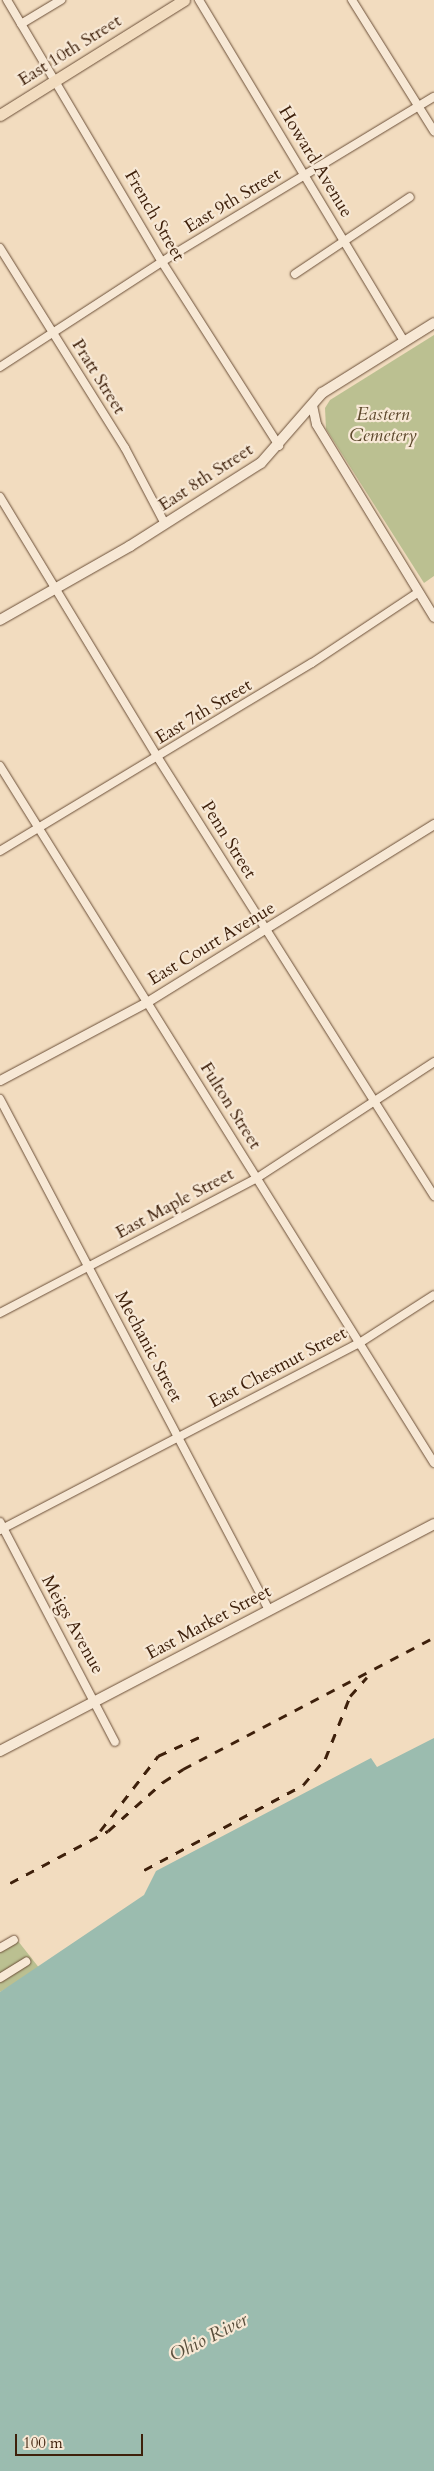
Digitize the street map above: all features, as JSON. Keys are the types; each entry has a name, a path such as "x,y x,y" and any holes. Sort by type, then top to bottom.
{"main road":[{"name":"East 10th Street","path":"0,115 184,0"},
{"name":"East 8th Street","path":"0,620 55,590 262,463 279,446 322,393 434,323"},
{"name":"East Market Street","path":"0,1751 97,1702 434,1524"}],"street":[{"name":"French Street","path":"7,0 162,262 279,446"},
{"path":"21,24 61,0"},
{"name":"Howard Avenue","path":"198,0 306,175 404,341"},
{"path":"352,0 434,131"},
{"name":"East 9th Street","path":"0,367 54,334 162,262 434,97"},
{"path":"295,274 346,242 410,197"},
{"name":"Pratt Street","path":"0,248 54,334 165,524"},
{"path":"312,405 316,424 434,616"},
{"name":"Penn Street","path":"0,497 158,758 376,1099 434,1196"},
{"name":"East 7th Street","path":"0,851 38,831 158,758 420,592"},
{"name":"Fulton Street","path":"0,766 38,831 145,1003 257,1178 358,1344 434,1463"},
{"name":"East Court Avenue","path":"0,1080 145,1003 267,930 434,824"},
{"name":"East Maple Street","path":"0,1313 257,1178 434,1062"},
{"name":"Mechanic Street","path":"0,1099 269,1610"},
{"name":"East Chestnut Street","path":"1,1527 178,1438 358,1344 434,1295"},
{"name":"Meigs Avenue","path":"1,1527 97,1702 115,1742"},
{"path":"0,1948 14,1940"},
{"path":"0,1978 26,1962"}],"green space":[{"name":"Eastern Cemetery","path":"434,335 434,576 424,583 326,429 325,408 330,400"},
{"path":"18,1941 40,1969 0,1992 0,1951"}],"water":[{"name":"Ohio River","path":"434,1738 434,2471 0,2471 0,1992 144,1895 156,1871 371,1758 377,1767"}],"railway":[{"path":"10,1883 108,1831 163,1782 183,1769 434,1637"},
{"path":"144,1870 303,1785 325,1759 350,1696 367,1677"},
{"path":"100,1831 158,1756 206,1734"}]}
